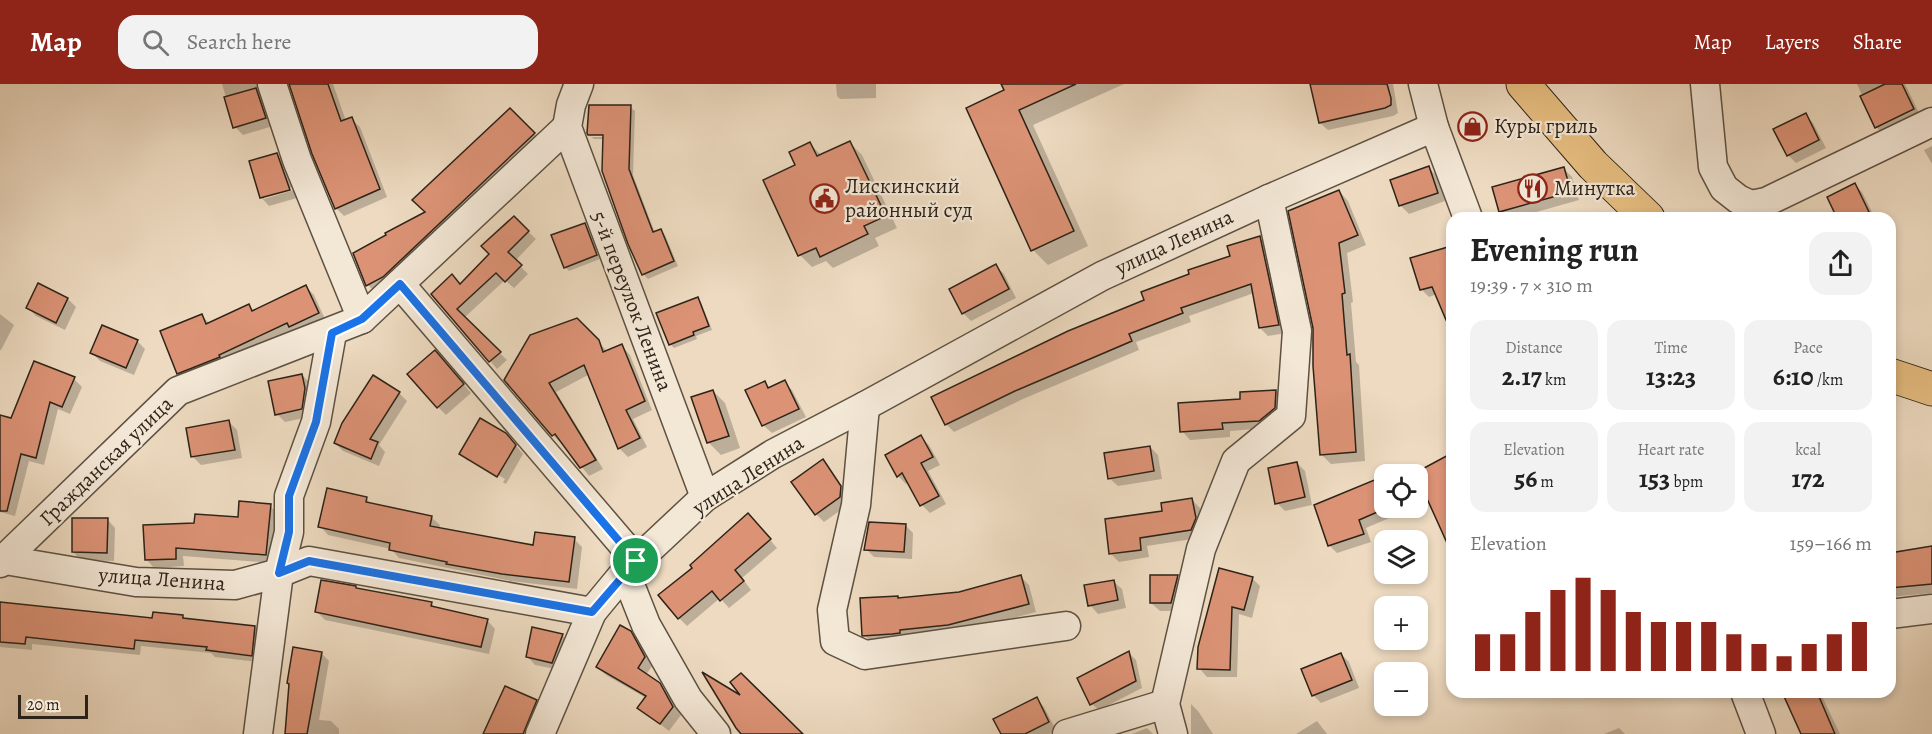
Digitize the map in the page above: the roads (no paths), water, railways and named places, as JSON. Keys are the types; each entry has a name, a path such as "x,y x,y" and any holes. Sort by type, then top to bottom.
{"main road":[{"path":"1523,84 1593,165 1642,212"},
{"path":"1896,377 1932,389"}],"street":[{"path":"272,84 297,160 362,319"},
{"path":"1423,84 1434,127 1466,212"},
{"path":"1705,84 1713,167 1724,188 1738,199 1751,205 1766,202 1932,122"},
{"name":"Гражданская улица","path":"2,562 178,391 332,333 362,319 400,284 572,105"},
{"name":"5-й переулок Ленина","path":"572,105 705,497"},
{"name":"улица Ленина","path":"2,562 136,582 236,585 279,573 309,561 592,612 631,567 705,497 772,454 865,406 1102,276 1269,199 1434,127"},
{"path":"1173,734 1166,704 1201,549 1236,461 1291,416 1297,331 1269,199"},
{"path":"400,284 631,567 646,625 687,699 716,734"},
{"path":"258,734 279,573 289,532 289,496 316,422 332,333"},
{"path":"865,406 856,505 832,610 835,641 865,655 1066,626"},
{"path":"1896,613 1932,609"},
{"path":"540,734 592,612"},
{"path":"1746,698 1752,731"},
{"path":"1067,734 1166,704"}],"place":[{"name":"Куры гриль","path":"1473,126"},
{"name":"Минутка","path":"1533,188"},
{"name":"Лискинский районный суд","path":"824,198"}]}
